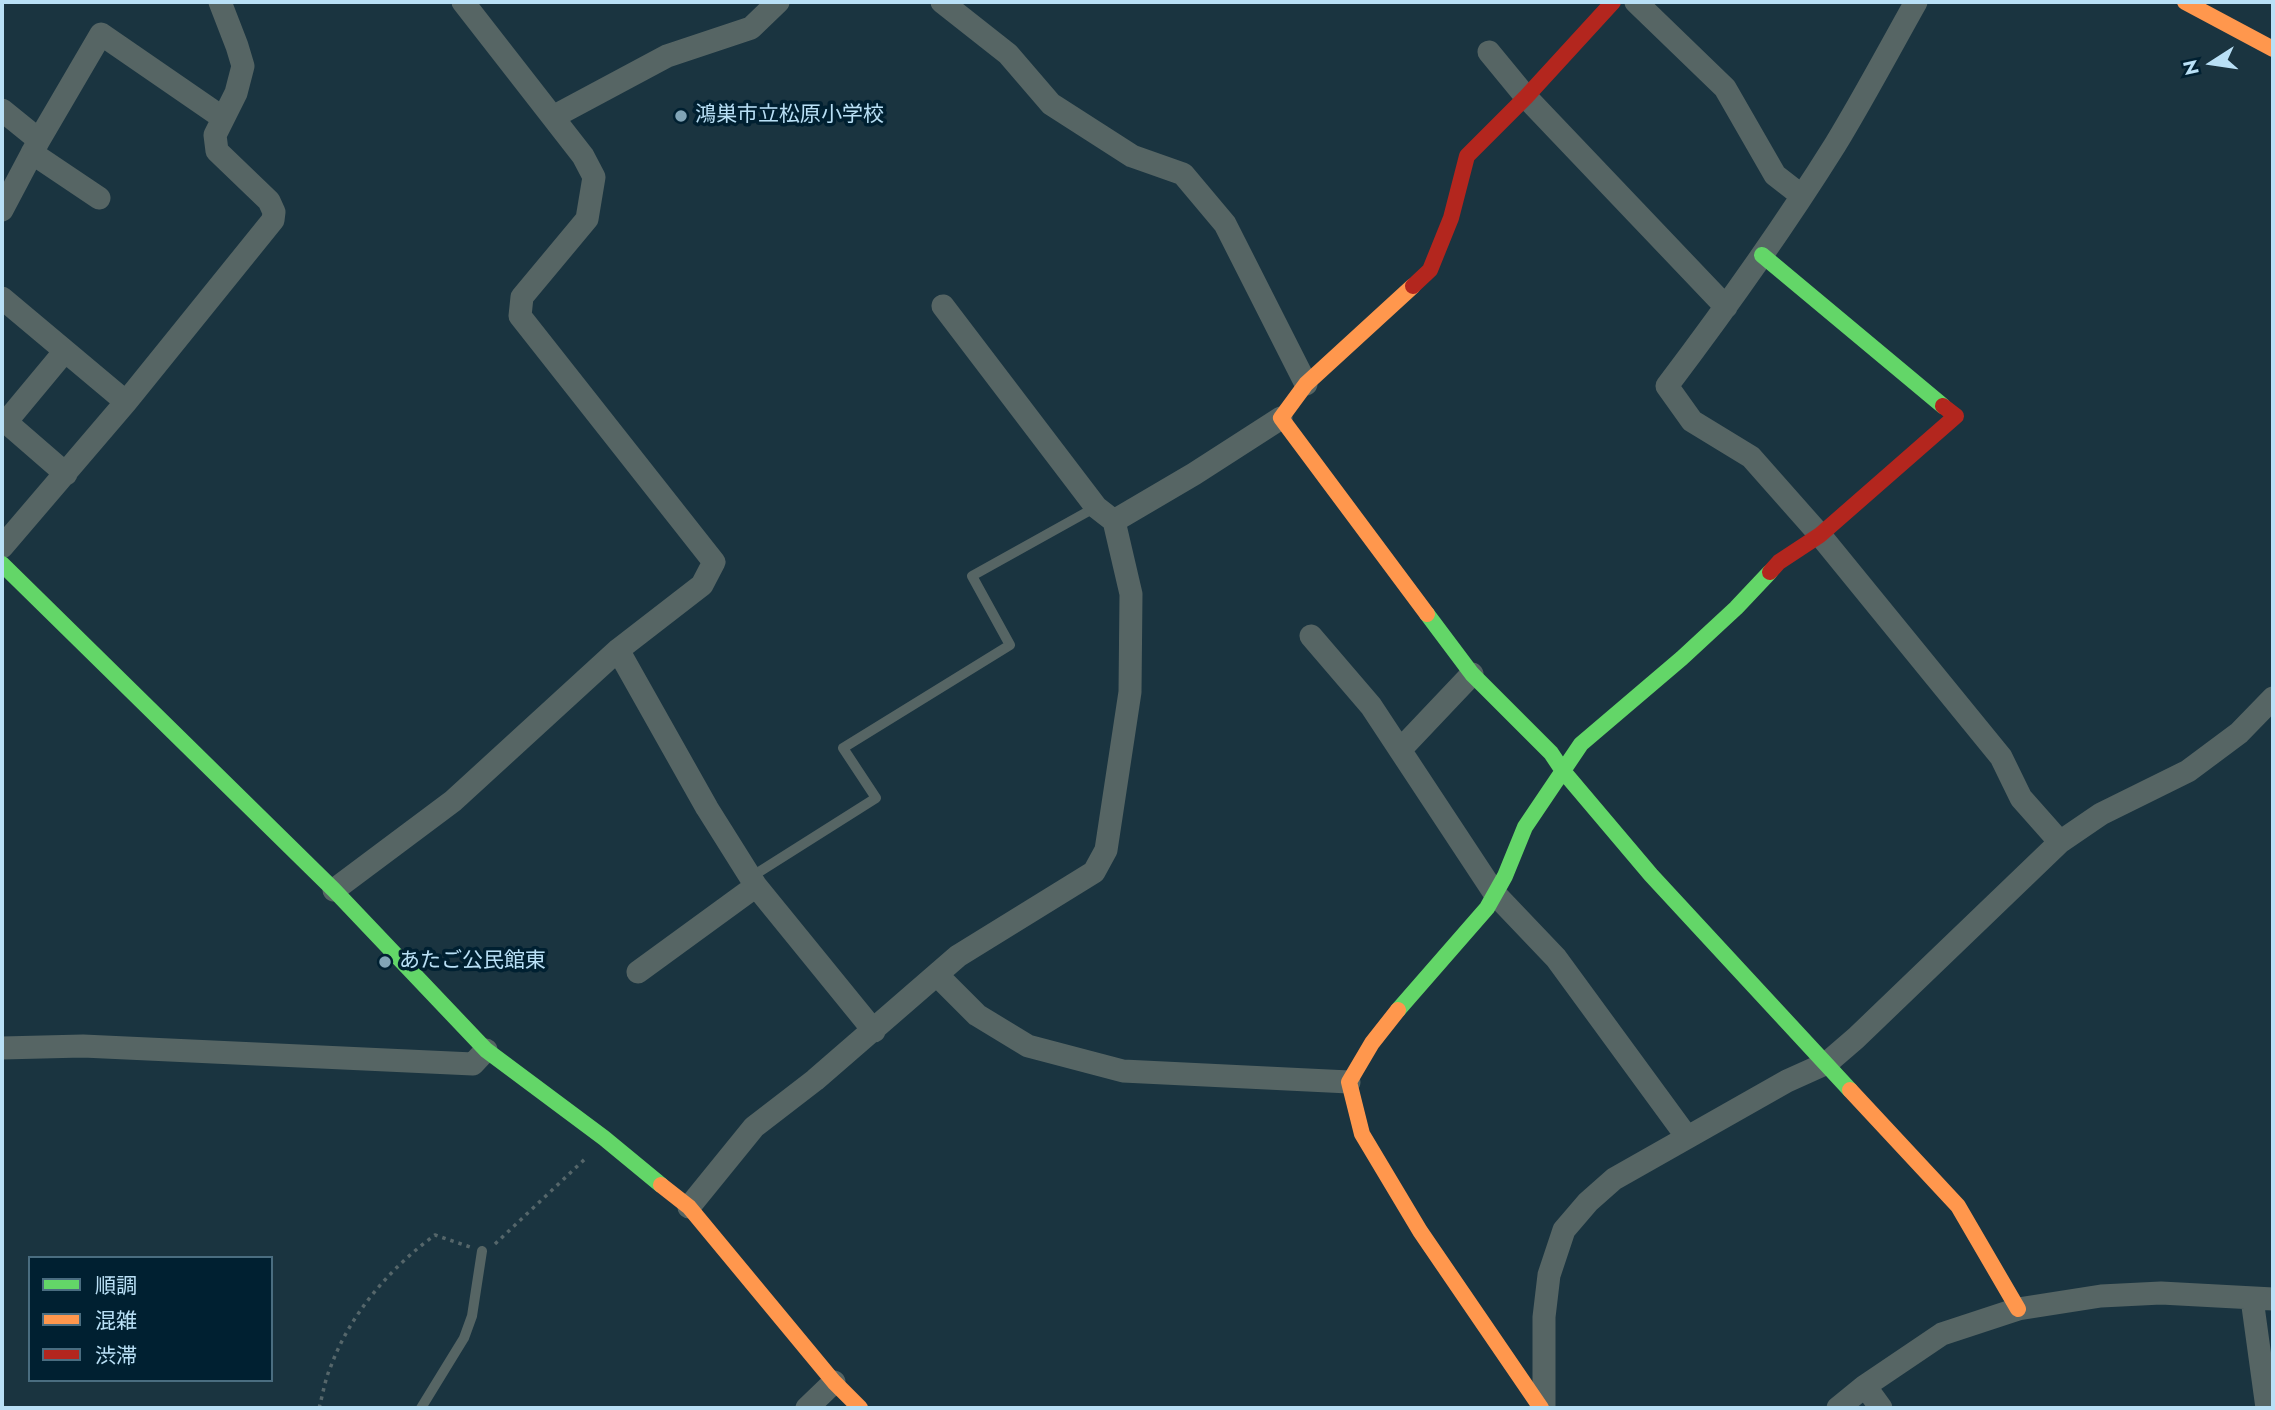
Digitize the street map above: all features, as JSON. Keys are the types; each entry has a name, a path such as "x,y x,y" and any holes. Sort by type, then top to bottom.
{"street":[{"path":"2,547 126,402 273,220 274,212 269,201 217,151 215,135 236,93 243,66 220,2"},
{"path":"334,890 453,801 618,650 702,585 714,562 520,316 522,297 587,219 594,177 583,156 463,2"},
{"path":"553,117 667,56 751,28 778,2"},
{"path":"942,2 1009,54 1051,104 1132,156 1183,174 1225,224 1306,384"},
{"path":"1105,514 1194,474 1281,418 1306,384 1430,270 1451,218 1467,156 1614,2"},
{"path":"1636,2 1725,88 1775,175 1802,196"},
{"path":"1916,2 1836,144 1726,307 1667,386 1692,421 1751,457 1820,535 2001,757 2021,798 2060,842"},
{"path":"2185,2 2273,49"},
{"path":"2,210 101,34 223,118"},
{"path":"1489,52 1526,97 1726,307"},
{"path":"2,110 36,147 99,198"},
{"path":"1542,1408 1420,1231 1362,1134 1349,1082 1372,1043 1486,908 1505,876 1525,827 1581,744 1709,633 1779,562 1820,535 1956,416 1762,254"},
{"path":"2,298 126,402"},
{"path":"689,1207 754,1127 874,1031 958,956 1094,872 1106,850 1130,692 1131,594 1105,514 943,306"},
{"path":"65,351 6,422 66,474"},
{"path":"1281,418 1472,674 1551,754 1651,875 1958,1206 2018,1309"},
{"path":"2,564 334,890 486,1050 604,1138 689,1207 834,1382 860,1408"},
{"path":"1311,636 1371,706 1495,894 1556,958 1687,1137"},
{"path":"618,650 707,808 754,881 874,1031"},
{"path":"1400,750 1472,674"},
{"path":"1542,1408 1545,1306 1549,1275 1564,1230 1588,1202 1614,1179 1787,1081 1826,1063 2060,842 2102,814 2188,771 2239,733 2273,698"},
{"path":"638,972 754,881"},
{"path":"937,975 977,1015 1028,1046 1123,1071 1349,1082"},
{"path":"2,1048 83,1046 473,1064 486,1050"},
{"path":"1838,1408 1865,1386 1942,1334 2018,1309 2101,1296 2149,1294 2263,1299 2267,1408"},
{"path":"807,1408 834,1382"},
{"path":"1865,1386 1881,1408"}],"lane":[{"path":"754,881 876,798 843,748 1010,645 972,576 1105,514"},
{"path":"421,1408 464,1338 472,1316 482,1251"}],"path":[{"path":"319,1408 330,1366 345,1333 380,1286 415,1249 435,1235 482,1251 492,1247 538,1206 604,1138"}],"traffic: fast":[{"path":"1762,255 1943,406"},
{"path":"2,564 334,890 486,1050 604,1138 661,1185"},
{"path":"1398,1010 1487,908 1505,876 1525,827 1581,744 1682,658 1770,572"},
{"path":"1427,614 1472,674 1551,753 1563,771 1651,875 1850,1090"}],"traffic: slow":[{"path":"2185,2 2273,49"},
{"path":"1413,286 1306,384 1281,418 1427,614"},
{"path":"1398,1010 1372,1043 1349,1082 1362,1134 1420,1231 1541,1408"},
{"path":"1850,1090 1958,1206 2018,1309"},
{"path":"661,1185 689,1207 834,1382 860,1408"}],"traffic: jam":[{"path":"1413,286 1430,270 1451,218 1467,156 1526,97 1613,2"},
{"path":"1770,572 1779,562 1820,535 1956,416 1943,406"}],"place":[{"name":"鴻巣市立松原小学校","path":"681,116"},
{"name":"あたご公民館東","path":"385,962"}]}
